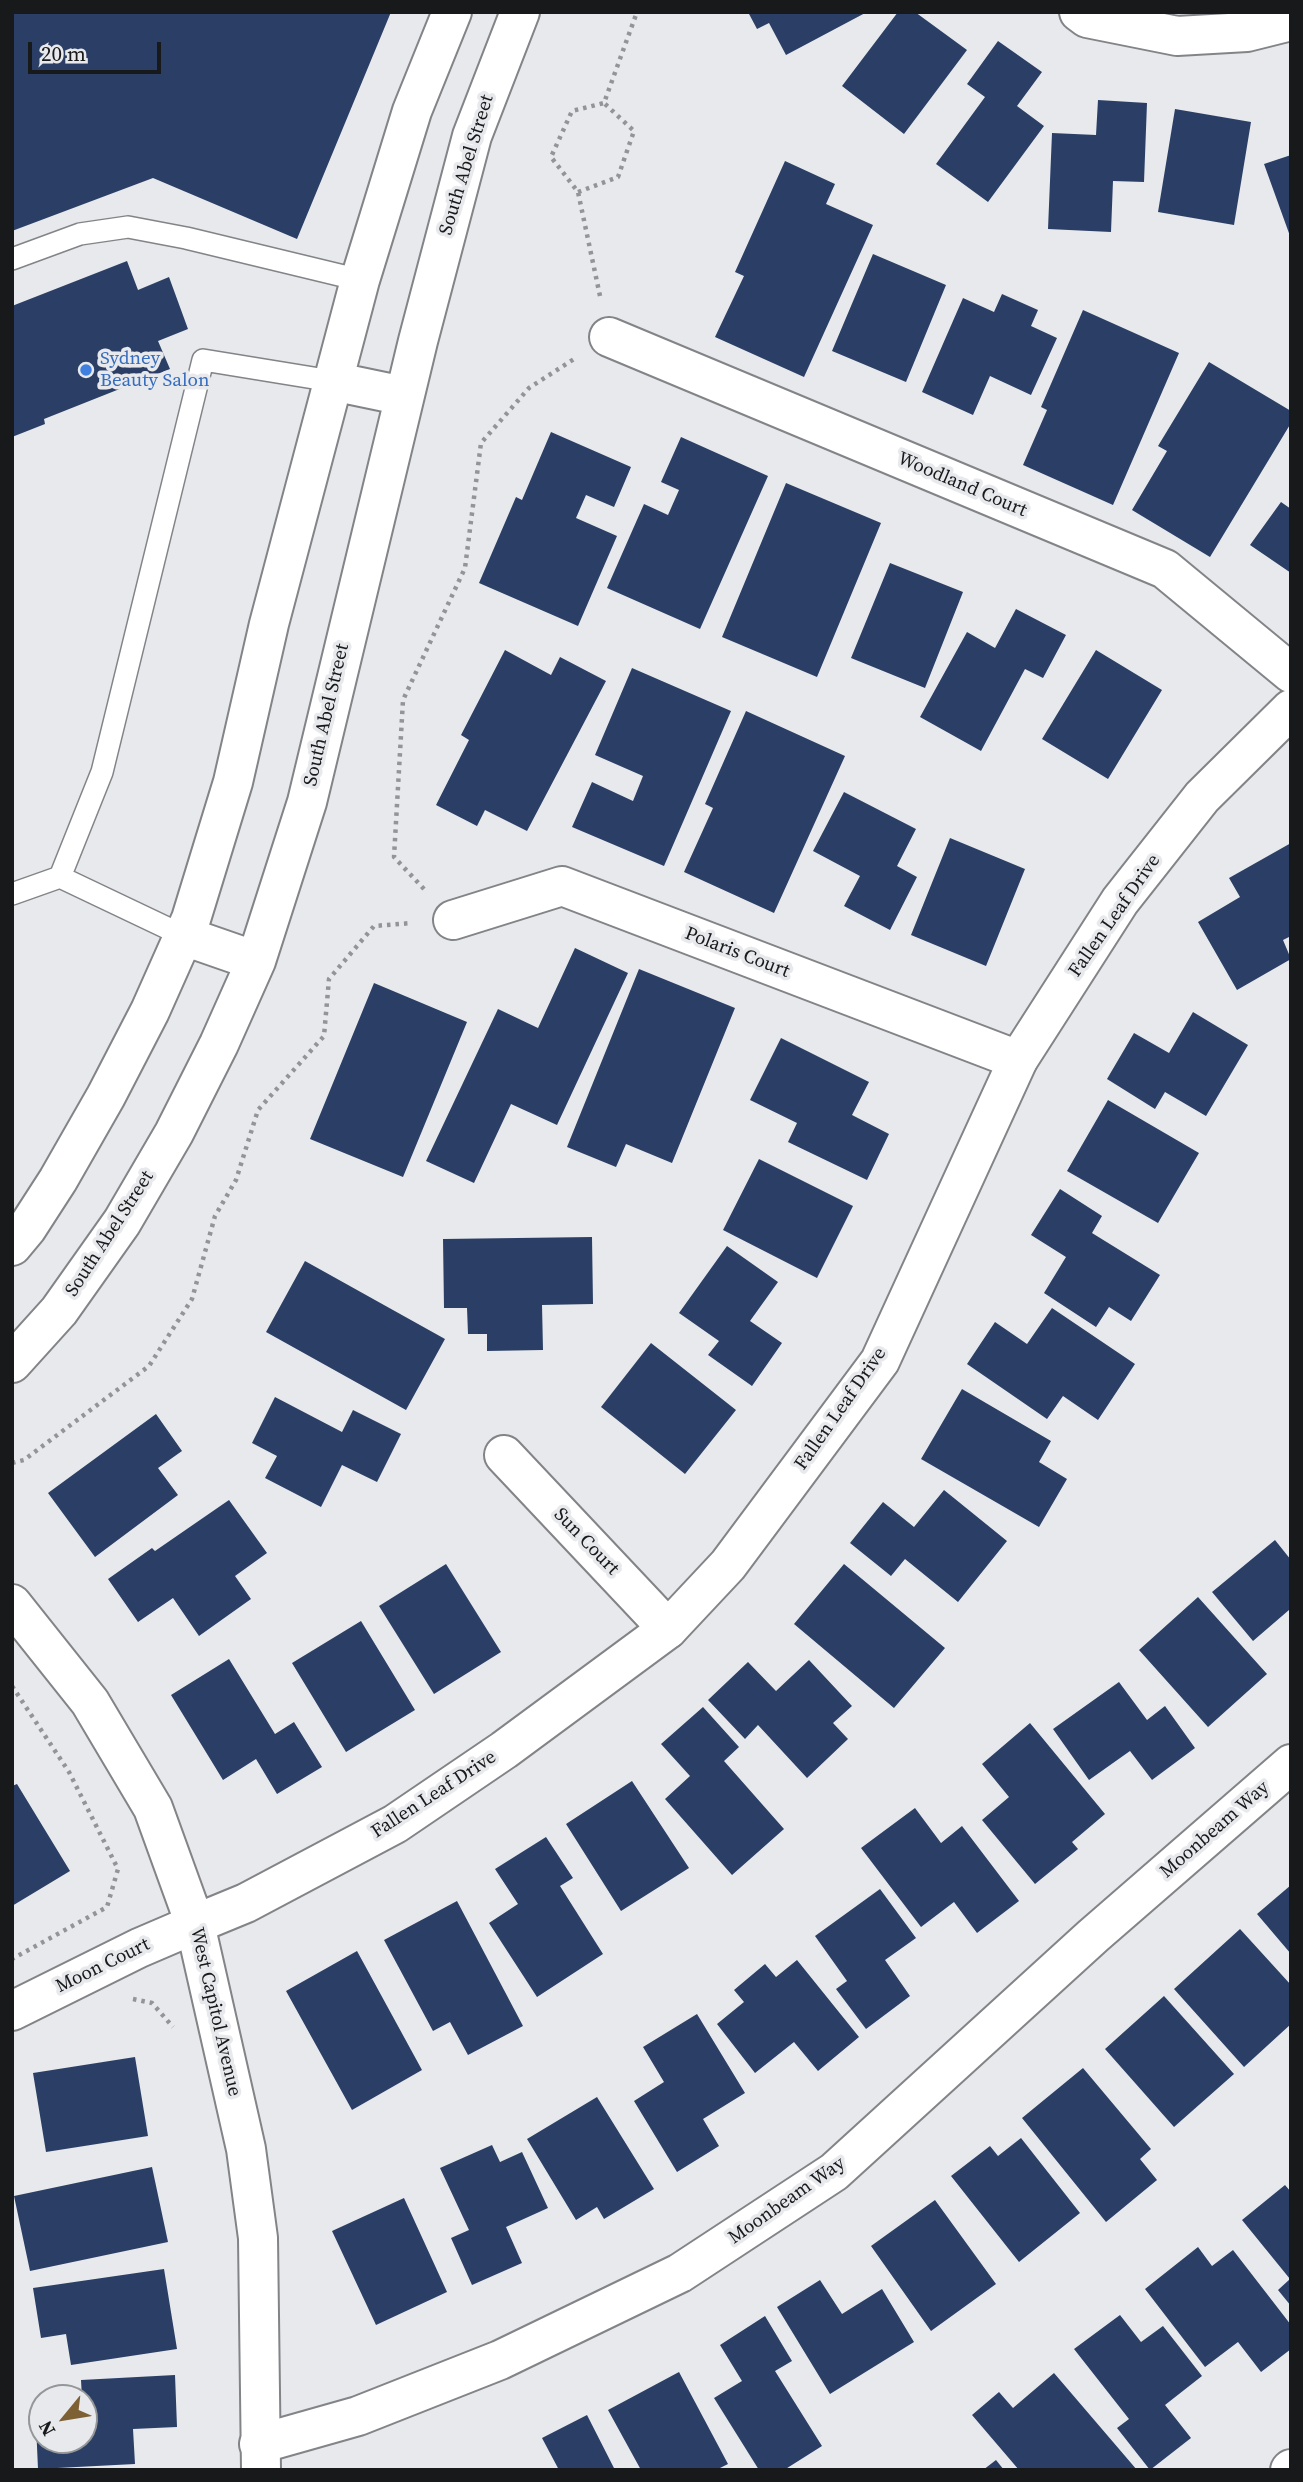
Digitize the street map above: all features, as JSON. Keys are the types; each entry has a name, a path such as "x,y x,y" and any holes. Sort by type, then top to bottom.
{"street":[{"path":"12,1246 58,1180 106,1096 150,1011 184,936 233,782 268,624 360,280 412,111 452,12"},
{"name":"South Abel Street","path":"12,1363 59,1311 122,1222 174,1133 219,1044 256,961 307,802 404,396 472,136 520,12"},
{"path":"1079,12 1087,18 1177,36 1247,32 1291,21"},
{"name":"Woodland Court","path":"609,337 1165,569 1291,673"},
{"path":"332,381 404,396"},
{"name":"Fallen Leaf Drive","path":"195,1924 246,1903 395,1825 668,1629 728,1565 880,1360 1018,1060 1120,901 1202,797 1291,709"},
{"name":"Polaris Court","path":"453,919 562,886 1018,1060"},
{"path":"184,936 256,961"},
{"name":"Sun Court","path":"504,1455 668,1629"},
{"name":"West Capitol Avenue","path":"12,1604 90,1702 153,1808 195,1924 246,2149 258,2238 260,2457"},
{"name":"Moonbeam Way","path":"260,2457 500,2360 680,2273 834,2172 1093,1936 1291,1764"},
{"name":"Moon Court","path":"12,2011 139,1948 195,1924"}],"lane":[{"path":"12,259 80,234 128,227 186,238 360,280"},
{"path":"60,877 102,772 203,360 332,381"},
{"path":"12,894 60,877 184,936"}],"path":[{"path":"604,103 637,12"},
{"path":"453,919 394,857 403,700 465,568 481,443 529,387 609,337 578,192 551,156 572,111 604,103"},
{"path":"578,192 618,177 634,131 604,103"},
{"path":"12,1463 24,1460 149,1366 192,1300 215,1216 236,1180 258,1110 324,1036 329,979 374,926 453,919"},
{"path":"12,1686 69,1772 118,1869 107,1907 12,1959"},
{"path":"128,1998 152,2003 177,2031"}],"building":[{"path":"12,12 391,12 297,239 153,178 12,231"},
{"path":"748,12 867,12 786,55 769,23 757,29"},
{"path":"898,12 915,12 967,50 904,134 842,86"},
{"path":"998,41 1042,72 1017,106 1044,126 988,202 936,164 985,97 967,84"},
{"path":"1098,100 1147,103 1144,182 1113,181 1111,232 1048,229 1052,133 1096,135"},
{"path":"1175,109 1251,122 1234,225 1158,212"},
{"path":"1291,155 1291,236 1290,236 1264,164"},
{"path":"785,161 835,184 826,204 873,225 804,377 715,337 744,276 735,272"},
{"path":"873,254 946,285 906,382 832,351"},
{"path":"127,261 138,290 169,277 188,329 158,341 170,369 44,419 45,424 12,437 12,306"},
{"path":"1002,294 1038,310 1031,326 1057,338 1031,395 990,376 973,415 922,392 963,298 994,312"},
{"path":"1083,310 1179,353 1113,505 1023,465 1047,410 1041,407"},
{"path":"1209,362 1291,411 1291,423 1210,557 1132,510 1167,451 1158,446"},
{"path":"551,432 631,467 614,507 586,495 576,518 617,536 578,626 479,583 516,497 522,500"},
{"path":"681,437 768,476 700,629 607,588 644,504 668,515 679,490 661,482"},
{"path":"786,483 881,523 817,677 722,637"},
{"path":"1281,502 1291,509 1291,573 1250,545"},
{"path":"890,563 963,592 925,688 851,658"},
{"path":"1016,609 1066,635 1043,678 1025,669 981,751 920,717 967,632 995,648"},
{"path":"505,650 551,675 560,657 606,681 527,831 485,810 477,826 436,805 469,740 461,735"},
{"path":"1096,650 1162,690 1108,779 1042,739"},
{"path":"632,668 731,711 664,866 572,827 592,782 633,801 643,776 595,755"},
{"path":"746,711 845,756 774,913 684,872 713,808 705,804"},
{"path":"844,792 916,829 897,866 917,877 890,930 844,906 860,876 813,851"},
{"path":"950,838 1025,869 986,966 911,935"},
{"path":"1291,843 1291,936 1283,940 1291,959 1237,990 1198,922 1240,897 1229,878"},
{"path":"575,948 628,973 557,1125 511,1104 474,1183 426,1161 498,1009 538,1028"},
{"path":"639,969 735,1008 672,1163 626,1144 616,1167 567,1147"},
{"path":"374,983 467,1022 403,1177 310,1139"},
{"path":"1193,1012 1248,1045 1206,1116 1165,1092 1155,1109 1107,1079 1134,1033 1169,1053"},
{"path":"781,1038 869,1082 852,1115 889,1134 867,1180 788,1142 797,1123 750,1100"},
{"path":"1108,1100 1199,1153 1158,1223 1067,1171"},
{"path":"759,1159 853,1206 817,1278 723,1230"},
{"path":"1060,1189 1102,1216 1092,1233 1160,1275 1131,1321 1109,1307 1096,1327 1044,1293 1066,1257 1031,1235"},
{"path":"592,1237 593,1304 542,1305 543,1350 487,1351 487,1334 468,1334 467,1308 444,1308 443,1239"},
{"path":"727,1246 778,1282 750,1321 782,1343 752,1386 708,1355 719,1341 679,1313"},
{"path":"305,1261 445,1339 406,1410 266,1332"},
{"path":"1052,1308 1135,1364 1098,1420 1063,1396 1047,1419 967,1364 995,1322 1027,1344"},
{"path":"651,1343 736,1410 685,1474 601,1407"},
{"path":"962,1389 1051,1441 1039,1462 1067,1479 1039,1527 921,1459"},
{"path":"275,1397 342,1432 353,1410 401,1434 377,1482 342,1465 321,1507 265,1478 277,1456 252,1443"},
{"path":"156,1414 182,1451 158,1468 178,1495 95,1557 48,1493"},
{"path":"944,1490 1007,1541 958,1602 905,1559 891,1576 850,1543 883,1502 914,1527"},
{"path":"229,1500 267,1553 235,1576 251,1599 199,1636 173,1598 138,1622 108,1579 152,1548 155,1551"},
{"path":"1275,1540 1291,1560 1291,1611 1253,1641 1212,1592"},
{"path":"446,1564 501,1652 434,1694 379,1606"},
{"path":"844,1564 945,1648 894,1708 794,1624"},
{"path":"1198,1597 1267,1674 1208,1727 1139,1650"},
{"path":"361,1621 415,1710 346,1752 292,1663"},
{"path":"229,1659 275,1734 294,1722 322,1767 277,1794 256,1759 223,1780 171,1695"},
{"path":"809,1660 852,1706 833,1723 848,1739 807,1778 758,1725 745,1739 708,1700 748,1662 776,1691"},
{"path":"1119,1682 1147,1720 1165,1706 1195,1748 1152,1780 1130,1751 1089,1780 1053,1729"},
{"path":"703,1707 739,1747 724,1761 784,1829 732,1875 665,1799 690,1776 661,1744"},
{"path":"1030,1723 1105,1814 1072,1842 1078,1849 1035,1884 982,1820 1009,1797 982,1764"},
{"path":"632,1781 689,1868 621,1911 566,1824"},
{"path":"17,1784 70,1871 12,1906 12,1786"},
{"path":"915,1808 941,1843 962,1826 1019,1901 977,1933 954,1902 921,1927 861,1848"},
{"path":"546,1837 573,1878 560,1886 603,1954 537,1997 489,1923 518,1904 495,1869"},
{"path":"1291,1885 1291,1954 1257,1914"},
{"path":"880,1889 916,1938 885,1960 910,1996 866,2029 836,1989 847,1981 815,1936"},
{"path":"457,1901 523,2026 468,2055 450,2022 433,2031 384,1940"},
{"path":"1240,1929 1291,1985 1291,2024 1244,2067 1174,1989"},
{"path":"357,1951 422,2070 352,2110 286,1991"},
{"path":"797,1960 859,2037 818,2071 794,2042 755,2073 717,2024 744,2002 734,1990 765,1964 776,1977"},
{"path":"1164,1996 1234,2074 1174,2127 1105,2049"},
{"path":"697,2014 745,2093 703,2119 719,2146 677,2172 634,2101 664,2082 643,2047"},
{"path":"135,2057 148,2136 46,2152 33,2073"},
{"path":"1083,2068 1151,2149 1140,2159 1157,2180 1106,2222 1022,2118"},
{"path":"597,2097 654,2189 604,2219 597,2207 576,2220 527,2139"},
{"path":"1021,2138 1080,2213 1019,2262 951,2176 990,2146 998,2156"},
{"path":"492,2145 500,2162 522,2152 548,2208 506,2227 522,2263 472,2285 451,2238 469,2230 440,2168"},
{"path":"152,2167 168,2242 30,2271 14,2196"},
{"path":"1285,2185 1291,2192 1291,2306 1278,2290 1290,2279 1242,2220"},
{"path":"404,2198 447,2292 376,2325 332,2231"},
{"path":"935,2200 996,2284 931,2331 871,2246"},
{"path":"1198,2247 1212,2266 1233,2250 1291,2325 1291,2349 1261,2372 1238,2342 1205,2367 1145,2289"},
{"path":"164,2269 177,2349 71,2365 66,2334 41,2338 33,2288"},
{"path":"820,2280 842,2314 882,2289 914,2342 830,2394 777,2307"},
{"path":"1120,2315 1141,2342 1163,2326 1202,2376 1165,2405 1191,2438 1150,2470 1117,2428 1129,2419 1074,2349"},
{"path":"765,2316 792,2361 775,2371 822,2446 784,2470 759,2470 714,2398 742,2381 720,2345"},
{"path":"679,2372 728,2464 716,2470 641,2470 608,2410"},
{"path":"1054,2373 1137,2470 1019,2470 972,2415 999,2392 1013,2408"},
{"path":"175,2375 177,2427 133,2429 135,2464 38,2469 37,2454 98,2454 98,2384 81,2384 81,2380"},
{"path":"587,2415 615,2470 559,2470 542,2438"},
{"path":"996,2460 1004,2470 983,2470"}],"place":[{"name":"Sydney Beauty Salon","path":"86,370"}]}
